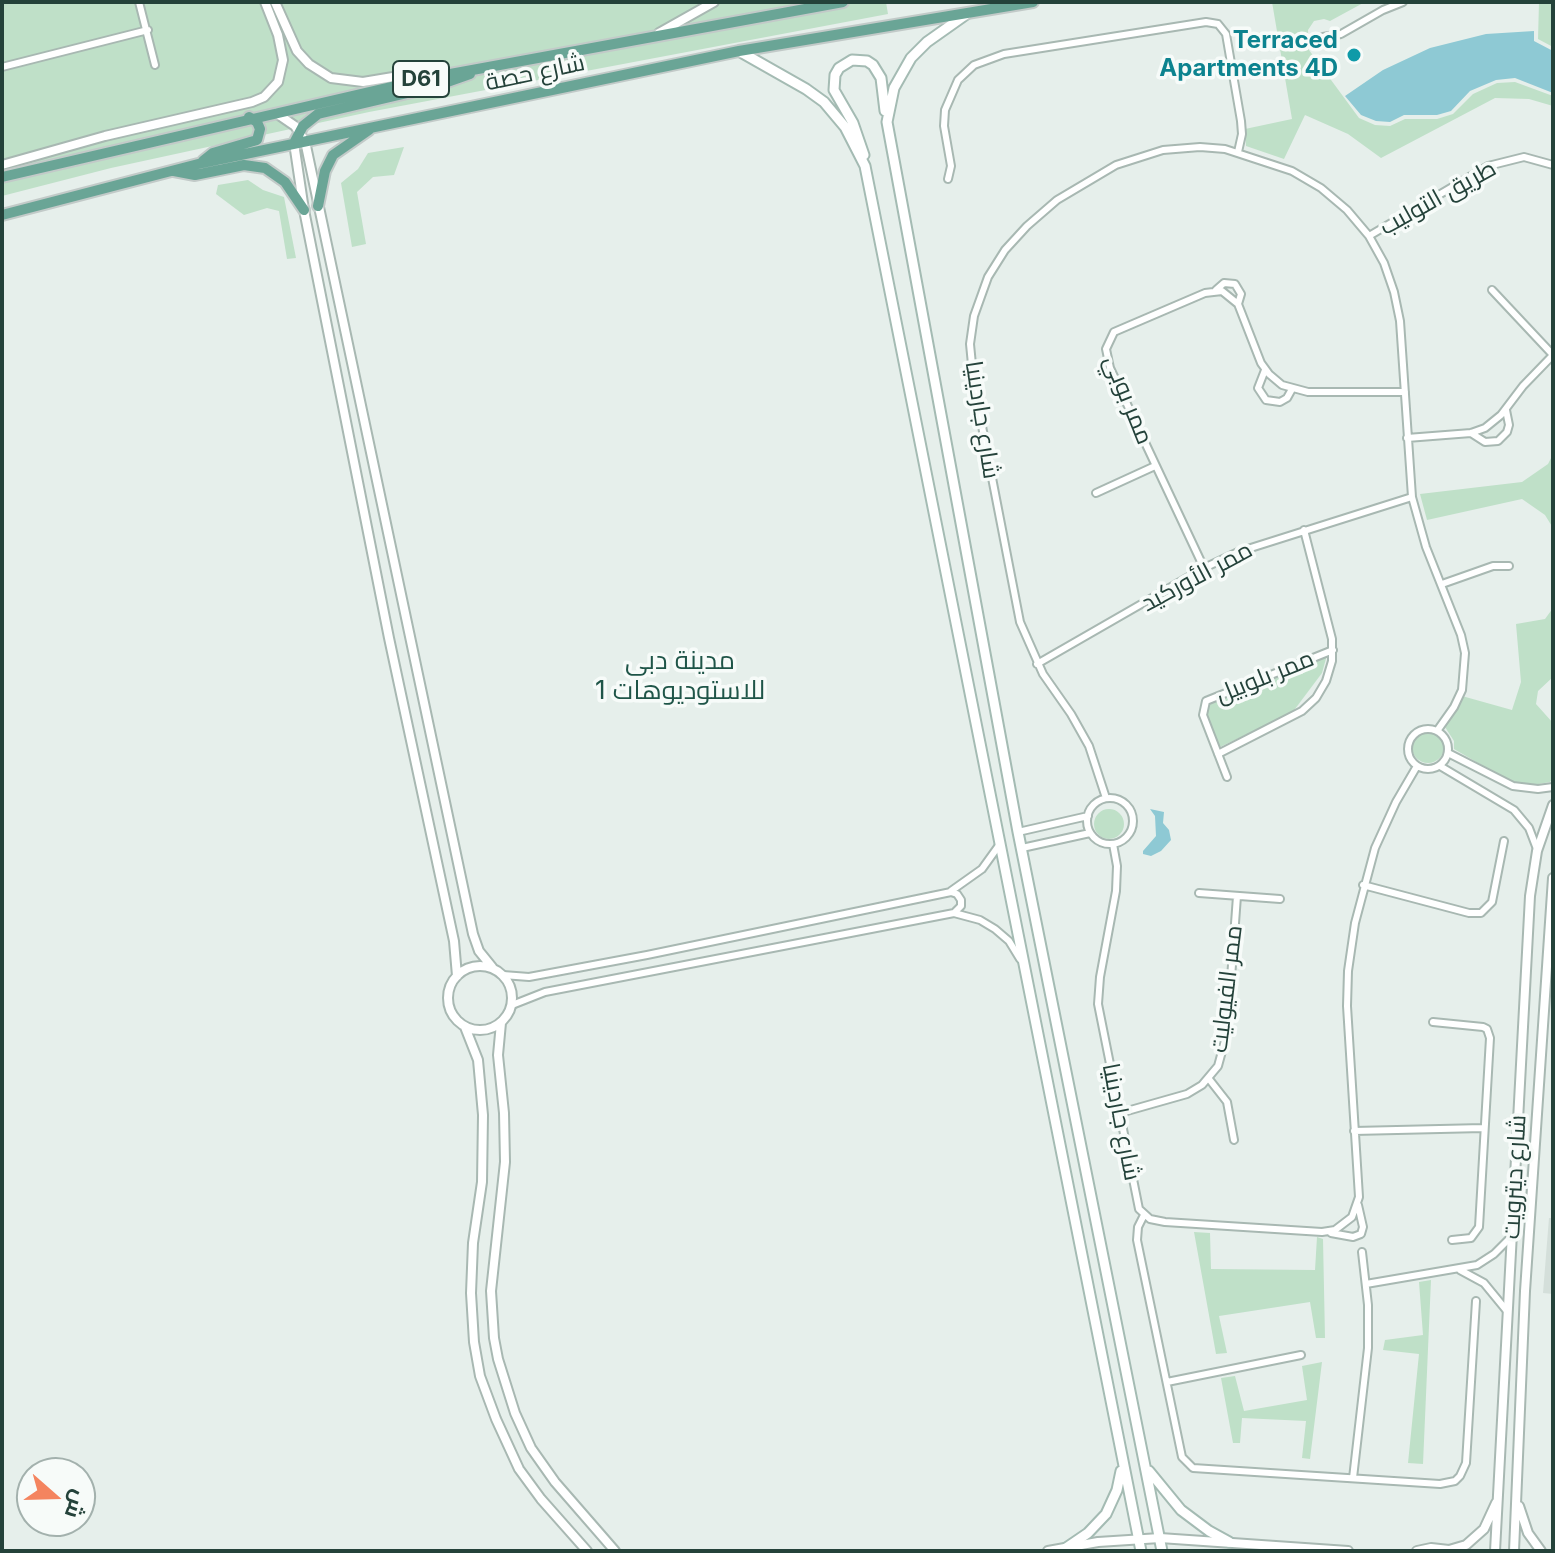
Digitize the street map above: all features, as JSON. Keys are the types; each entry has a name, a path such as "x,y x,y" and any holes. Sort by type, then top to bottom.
{"main road":[{"name":"شارع حصة","path":"2,177 249,117 434,77 843,2"},
{"name":"شارع حصة","path":"2,215 300,138 374,126 739,51 1033,2"},
{"path":"887,122 894,88 911,58 927,42 968,13"},
{"path":"739,51 824,102 845,127 865,166"},
{"path":"1141,1551 865,166 858,134 834,90 835,75 852,60 867,61 878,71 1018,832 1162,1551"},
{"path":"300,138 309,119 318,114 446,83 486,67"},
{"path":"202,163 213,153 257,140 260,129 257,122 249,117"},
{"path":"318,206 325,171 333,155 374,126"},
{"path":"172,170 195,175 244,165 265,168 285,182 304,210"},
{"path":"1066,1548 1088,1533 1106,1514 1117,1490 1122,1464"},
{"path":"1145,1464 1181,1510 1229,1542"}],"street":[{"path":"139,2 155,65"},
{"path":"2,165 264,97 278,82 283,60 278,35 265,2"},
{"path":"275,2 297,51 309,64 331,78 363,82 417,73 434,77"},
{"path":"656,34 714,2"},
{"path":"1323,37 1341,34 1403,2"},
{"path":"948,179 951,166 944,126 945,110 958,80 974,65 1004,54 1206,22 1218,24 1226,34 1241,121 1238,152"},
{"path":"2,67 148,30"},
{"path":"273,112 291,122 300,138 332,260 473,934 479,951 503,975 511,989 512,1005 501,1023 498,1055 505,1162 491,1291 498,1359 515,1413 531,1448 555,1482 615,1551"},
{"path":"300,138 304,210 389,638 454,941 457,976"},
{"name":"شارع جاردينيا","path":"1106,798 1089,746 1037,664 1016,607 971,372 971,330 982,290 1005,250 1057,200 1116,165 1138,156 1175,148 1213,148 1238,152 1304,177 1347,210 1369,236 1384,263 1400,321 1412,497 1426,547 1461,635 1466,662 1459,698 1437,731 1418,732 1409,742 1409,756 1417,766 1381,832 1363,885 1353,934 1347,988 1361,1234 1353,1237 1328,1232 1165,1222 1144,1215 1136,1202 1098,1004 1116,891 1117,866 1113,844"},
{"name":"طريق التوليب","path":"1369,236 1488,166 1524,157 1553,165"},
{"path":"1215,290 1224,283 1235,284 1241,294 1238,304"},
{"path":"1215,290 1229,294 1238,304 1265,370 1277,382 1308,392 1405,392"},
{"name":"ممر بوبي","path":"1204,568 1110,368 1107,355 1108,343 1119,329 1215,290"},
{"path":"1407,438 1471,433 1491,424 1553,355 1492,290"},
{"path":"1265,370 1258,388 1266,400 1280,402 1287,398 1292,389"},
{"path":"1471,433 1485,442 1498,441 1509,425 1506,410"},
{"path":"1096,493 1155,466"},
{"name":"ممر الأوركيد","path":"1037,664 1204,568 1256,545 1412,497"},
{"name":"ممر بلوبيل","path":"1218,754 1294,716 1309,705 1326,681 1333,650 1330,629 1304,530"},
{"path":"1442,584 1493,566 1509,566"},
{"name":"ممر بلوبيل","path":"1227,777 1203,715 1206,701 1333,650"},
{"path":"1417,766 1429,770 1440,766 1448,753 1446,740 1437,731"},
{"path":"1448,753 1513,786 1553,787"},
{"path":"1440,766 1514,810 1529,828 1537,851"},
{"path":"1022,848 1090,833 1105,843 1113,844 1127,836 1133,821 1132,814 1122,801 1106,798 1091,808 1088,816 1090,833"},
{"name":"شارع ديترويت","path":"1495,1551 1530,896 1537,851 1553,805"},
{"path":"1018,832 1088,816"},
{"path":"1363,885 1457,910 1481,913 1492,902 1504,841"},
{"path":"948,893 982,869 1000,844"},
{"name":"شارع ديترويت","path":"1514,1551 1525,1291 1553,878"},
{"path":"503,975 529,977 948,893 954,893 961,900 961,906 954,913"},
{"name":"ممر الفيوليت","path":"1199,893 1280,899"},
{"name":"ممر الفيوليت","path":"1120,1113 1187,1094 1209,1079 1218,1066 1226,1044 1237,896"},
{"path":"512,1005 545,992 954,913 980,920 995,929 1014,948 1022,964"},
{"path":"492,967 467,968 457,976 448,993 448,1003 457,1021 465,1027 482,1030 501,1023"},
{"path":"1433,1022 1479,1026 1489,1033 1479,1227 1471,1238 1452,1240"},
{"path":"465,1027 478,1060 483,1115 482,1171 473,1243 471,1293 478,1368 490,1406 519,1469 587,1551"},
{"path":"1209,1079 1227,1102 1234,1140"},
{"path":"1354,1131 1483,1128"},
{"path":"1328,1232 1347,1223 1358,1204"},
{"path":"1144,1215 1138,1227 1137,1240 1182,1457 1193,1468 1440,1484 1455,1481 1466,1463 1476,1301"},
{"path":"1366,1284 1457,1269 1486,1260 1512,1236"},
{"path":"1353,1478 1368,1348 1362,1252"},
{"path":"1457,1269 1484,1283 1507,1311"},
{"path":"1167,1382 1301,1355"},
{"path":"1516,1497 1528,1533 1541,1551"},
{"path":"1417,1551 1458,1548 1473,1540 1484,1529 1498,1498"},
{"path":"1048,1551 1139,1538 1348,1551"},
{"path":"1221,1551 1229,1542"}],"shaded area":[{"path":"1549,1218 1553,1218 1553,1294 1543,1293"}],"green space":[{"path":"2,2 886,2 888,14 369,112 111,168 2,196"},
{"path":"1272,2 1365,2 1330,21 1314,21 1308,30 1309,50 1359,118 1375,125 1390,126 1405,119 1437,119 1453,114 1473,94 1497,83 1515,82 1553,96 1553,106 1529,99 1495,98 1381,158 1348,134 1305,115 1284,159 1246,146 1245,129 1292,119"},
{"path":"1539,2 1553,2 1553,47 1538,39"},
{"path":"404,147 394,175 373,177 357,192 366,244 352,247 341,183 358,169 368,153"},
{"path":"248,180 263,190 284,197 296,258 287,259 279,211 267,208 244,215 216,194 218,185"},
{"path":"1553,454 1553,528 1545,515 1522,499 1427,520 1420,494 1522,482 1548,464"},
{"path":"1553,608 1553,677 1538,691 1536,704 1553,723 1553,778 1550,782 1533,785 1509,781 1454,749 1454,741 1445,727 1462,696 1512,710 1521,682 1516,624 1545,619"},
{"path":"1327,655 1322,673 1292,713 1220,747 1206,713 1210,704"},
{"path":"1428,731 1439,736 1444,747 1439,758 1428,763 1417,758 1412,747 1417,736"},
{"path":"1109,809 1120,813 1124,824 1120,835 1109,839 1098,835 1094,824 1098,813"},
{"path":"1194,1232 1210,1233 1211,1269 1315,1270 1317,1237 1323,1239 1325,1338 1316,1338 1310,1302 1219,1316 1227,1353 1216,1354"},
{"path":"1431,1280 1423,1464 1408,1463 1419,1354 1383,1350 1385,1340 1423,1335 1419,1282"},
{"path":"1322,1362 1310,1459 1302,1458 1306,1421 1242,1418 1240,1443 1233,1443 1221,1378 1235,1376 1244,1411 1307,1400 1302,1366"}],"water":[{"path":"1534,31 1534,41 1553,51 1553,93 1515,78 1496,80 1470,91 1451,111 1437,115 1404,115 1390,122 1361,115 1345,96 1383,70 1430,48 1486,34"},
{"path":"1150,809 1164,812 1163,823 1169,830 1171,840 1151,856 1143,854 1156,836 1155,816"}],"place":[{"name":"Terraced Apartments 4D","path":"1354,55"}],"district":[{"name":"مدينة دبي للاستوديوهات 1","path":"680,676"}]}
